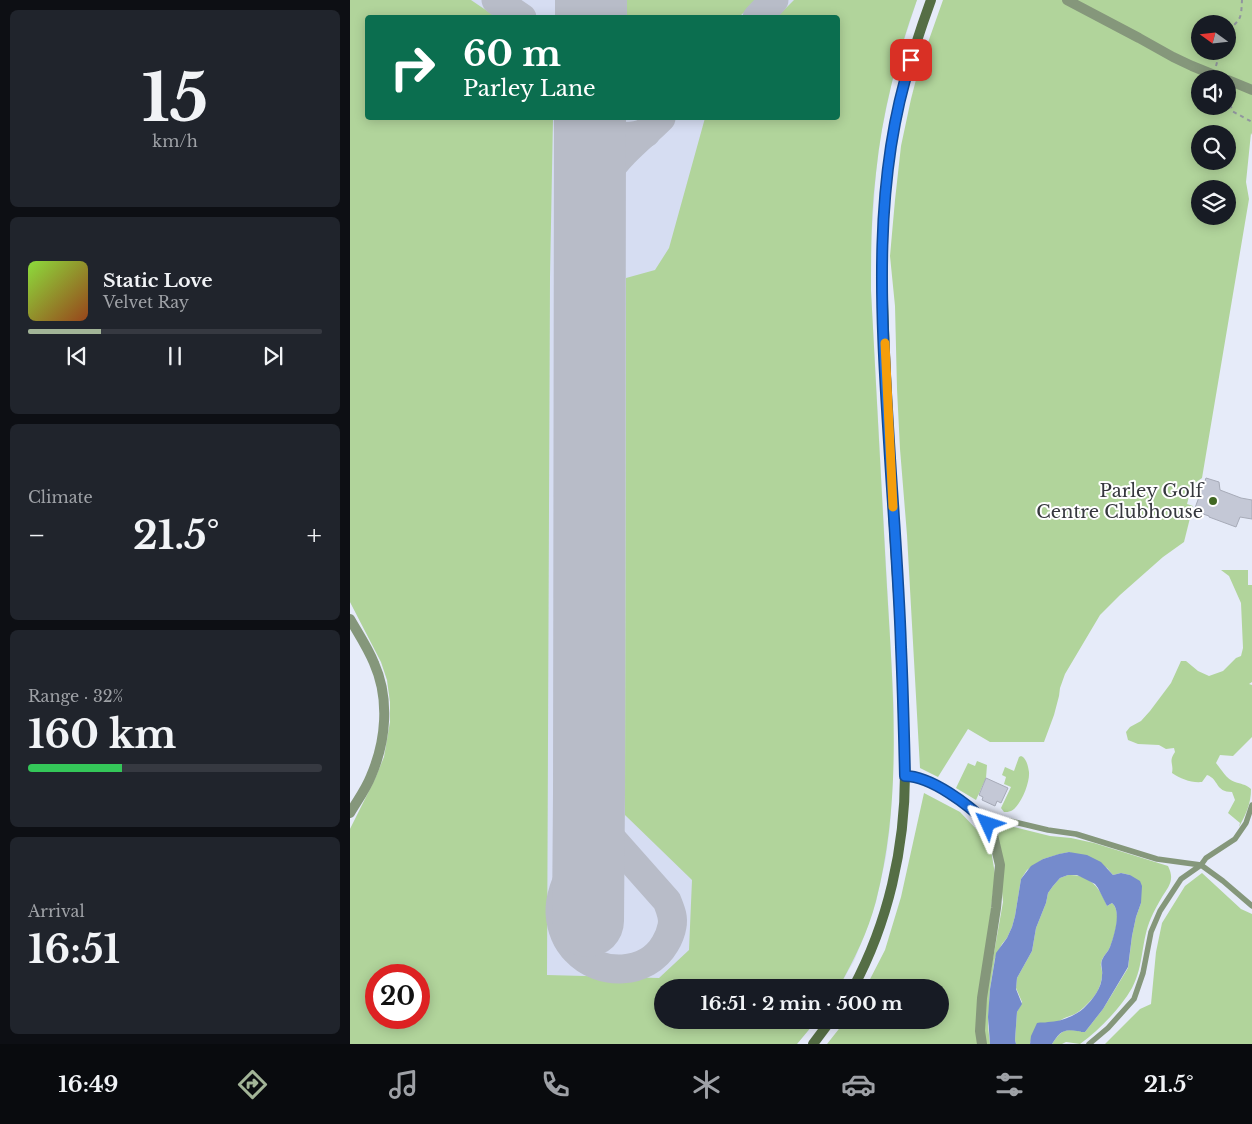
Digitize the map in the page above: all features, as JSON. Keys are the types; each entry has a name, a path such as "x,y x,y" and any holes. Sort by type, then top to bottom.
{"main road":[{"path":"858,979 878,934 890,896 898,856 903,813 905,776 901,646 887,409 882,230 889,160 896,117 906,76 931,0"},
{"path":"813,1044 824,1029"}],"street":[{"path":"1067,0 1173,57 1202,70"},
{"path":"1236,83 1252,90"},
{"path":"350,619 374,663 383,694 384,731 380,753 371,778 350,813"},
{"path":"982,1044 980,1031 982,998 996,908 1000,865 992,831 988,824"}],"lane":[{"path":"905,776 919,777 934,784 962,801 988,824"},
{"path":"1089,1044 1108,1028 1134,999 1143,973 1151,932 1160,911 1181,878 1201,865 1206,858 1235,839 1246,823 1252,805"},
{"path":"1010,821 1076,834 1157,859 1201,865 1252,906"}],"path":[{"path":"1236,23 1241,17 1242,0"},
{"path":"1236,113 1252,122"}],"shaded area":[{"path":"350,0 917,0 894,72 881,134 871,244 871,291 894,708 890,827 886,857 876,902 854,961 844,979 654,979 654,1029 810,1029 797,1044 350,1044 350,829 384,757 390,722 387,680 381,662 350,602"}],"green space":[{"path":"350,0 471,0 493,15 365,15 365,120 553,120 550,277 547,975 659,978 689,950 692,880 625,815 626,278 655,270 669,248 704,120 840,120 840,15 779,15 794,0 917,0 903,42 886,107 874,188 872,218 871,291 894,736 890,819 885,860 876,901 860,946 843,979 654,979 654,1029 810,1029 797,1044 350,1044 350,829 384,757 390,722 387,680 381,662 350,602"},
{"path":"627,0 757,0 741,15 627,15"},
{"path":"943,0 1252,0 1252,135 1251,133 1246,182 1249,199 1202,478 1192,485 1187,504 1193,506 1184,542 1163,557 1100,615 1065,674 1054,715 1044,742 990,742 968,729 938,777 920,768 907,535 900,449 895,306 890,256 901,146 919,68"},
{"path":"1221,570 1248,570 1248,585 1252,585 1252,682 1249,684 1252,685 1252,737 1233,756 1220,755 1216,763 1229,779 1251,789 1248,809 1239,827 1240,823 1228,813 1235,800 1232,792 1220,788 1214,779 1207,775 1202,782 1194,782 1175,775 1172,773 1174,748 1166,749 1159,745 1138,744 1128,740 1126,732 1130,727 1141,721 1150,711 1171,683 1181,661 1186,661 1198,671 1209,676 1223,671 1236,658 1241,656 1243,648 1241,603 1229,576"},
{"path":"1021,756 1026,762 1029,772 1026,787 1015,808 1004,812 1001,808 1011,787 1004,784 1006,777 1002,775 1005,767 1014,771"},
{"path":"977,761 987,765 986,778 976,800 956,788 968,763 975,766"},
{"path":"924,793 960,812 979,832 991,850 995,874 986,953 979,1044 827,1044 839,1029 949,1029 949,979 870,979 885,950 901,897"},
{"path":"1014,827 1050,836 1094,843 1168,866 1170,871 1171,879 1169,886 1148,926 1139,971 1132,988 1109,1019 1080,1044 1066,1042 1052,1044 1066,1030 1085,1032 1103,1009 1128,968 1132,936 1141,903 1130,875 1121,873 1113,875 1107,868 1069,852 1043,859 1027,870 1021,879 1012,927 995,958 990,989 988,1026 990,1044 984,1044 986,998 1003,902 997,837 1002,828"},
{"path":"1202,873 1241,909 1252,914 1252,1044 1105,1044 1140,1009 1151,1004 1156,952 1162,923 1185,886"},
{"path":"1068,875 1088,879 1101,893 1107,906 1112,903 1117,912 1114,936 1101,963 1100,984 1092,999 1078,1012 1053,1025 1030,1042 1030,1044 1016,1044 1017,1012 1022,1002 1016,988 1017,978 1032,951 1036,928 1048,893 1060,878"}],"water":[{"path":"1069,852 1087,855 1101,862 1113,875 1121,873 1130,875 1140,881 1142,886 1141,903 1132,936 1128,967 1103,1009 1085,1032 1068,1030 1059,1034 1052,1044 1030,1044 1031,1036 1037,1023 1062,1020 1072,1016 1084,1008 1094,997 1102,980 1102,960 1110,947 1116,924 1115,907 1112,903 1107,906 1095,884 1077,875 1068,875 1060,878 1048,893 1036,928 1032,951 1017,978 1016,989 1022,1004 1017,1012 1016,1044 990,1044 988,1017 996,953 1007,938 1012,927 1021,879 1031,866 1043,859"}],"building":[{"name":"Parley Golf Centre Clubhouse","path":"1206,478 1219,482 1220,490 1252,500 1252,519 1240,517 1236,527 1200,513 1201,510 1195,508"},
{"path":"986,778 1008,788 1001,803 997,801 995,806 982,800 983,797 979,795"}],"taxiway":[{"path":"496,0 518,15"},
{"path":"578,15 587,0"},
{"path":"760,15 774,0"},
{"path":"603,120 615,134 620,136 646,133"},
{"path":"590,209 602,183 613,166 625,151 659,120"},
{"path":"589,800 597,822 667,901 671,913 672,928 665,944 647,962 635,967 623,969 610,968 586,959 572,947 563,929 560,913 562,895 582,845 589,815"}],"runway":[{"path":"591,0 591,15"},
{"path":"588,921 590,120"}],"slow traffic":[{"path":"885,343 893,507"}],"place":[{"name":"Parley Golf Centre Clubhouse","path":"1213,501"}],"route":[{"path":"911,60 896,117 889,160 882,230 887,409 901,646 905,776 919,777 926,780 962,801 988,824"}]}
